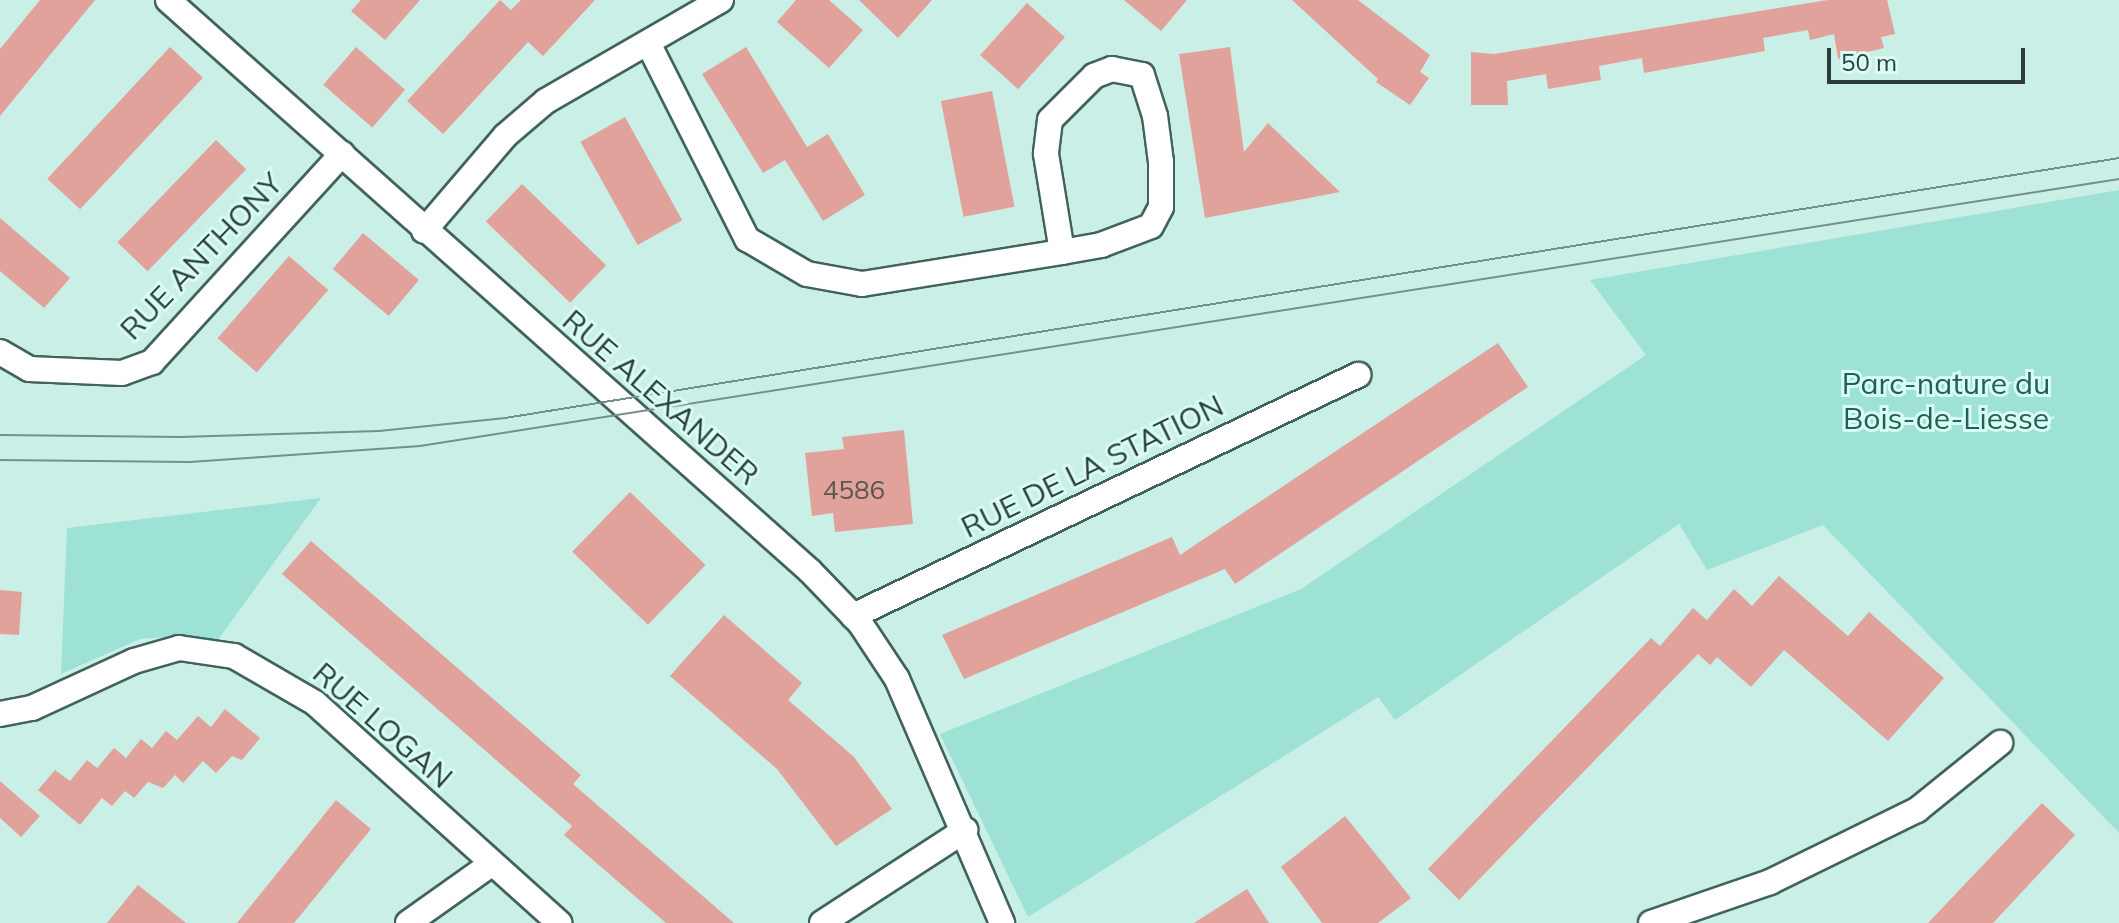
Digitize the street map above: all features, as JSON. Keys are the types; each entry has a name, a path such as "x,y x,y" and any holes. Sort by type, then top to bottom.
{"street":[{"name":"RUE ALEXANDER","path":"168,0 424,231 810,571 853,616 897,679 965,830 1002,923"},
{"path":"424,231 505,136 546,101 721,0"},
{"path":"648,43 747,239 807,274 862,284 1062,252 1131,236 1151,226 1161,207 1161,162 1149,87 1142,75 1127,69 1094,76 1063,102 1050,120 1046,154 1062,252"},
{"name":"RUE ANTHONY","path":"0,352 29,369 122,373 152,362 342,154"},
{"name":"RUE DE LA STATION","path":"853,616 1358,375"},
{"name":"RUE LOGAN","path":"0,714 32,708 134,661 179,648 234,656 315,703 559,923"},
{"path":"1651,923 1770,882 1917,810 2000,743"},
{"path":"822,923 965,830"},
{"path":"408,923 491,864"}],"green space":[{"name":"Parc-nature du Bois-de-Liesse","path":"2119,190 2119,833 1823,525 1707,570 1679,524 1395,720 1378,697 1028,917 940,734 1301,589 1646,355 1590,280"},
{"path":"321,498 214,645 176,636 140,639 61,674 67,528"}],"building":[{"path":"40,0 95,0 0,116 0,49"},
{"path":"361,0 420,0 385,40 351,11"},
{"path":"500,0 511,10 521,0 595,0 543,56 528,42 443,134 407,101"},
{"path":"796,0 829,0 863,30 829,68 777,22"},
{"path":"859,0 932,0 898,38"},
{"path":"1124,0 1187,0 1161,31"},
{"path":"1292,0 1358,0 1430,55 1420,72 1429,78 1410,105 1376,82 1378,79"},
{"path":"1828,0 1887,0 1895,34 1881,37 1884,48 1838,59 1834,34 1810,40 1808,30 1763,38 1765,51 1644,73 1642,58 1599,66 1601,80 1548,89 1546,74 1507,81 1508,105 1471,105 1471,52 1494,54"},
{"path":"1027,3 1065,37 1018,89 980,55"},
{"path":"170,47 203,78 80,209 47,179"},
{"path":"356,47 405,90 372,127 323,85"},
{"path":"746,47 807,147 828,134 865,195 823,221 785,160 763,173 702,74"},
{"path":"1230,47 1244,152 1268,123 1340,192 1205,218 1179,54"},
{"path":"992,91 1015,207 963,217 941,101"},
{"path":"625,117 682,220 638,245 580,142"},
{"path":"216,140 246,169 148,271 117,242"},
{"path":"522,184 606,265 570,303 486,221"},
{"path":"0,218 70,278 44,308 0,271"},
{"path":"363,233 419,280 389,316 333,269"},
{"path":"289,256 328,290 257,372 217,338"},
{"path":"1498,343 1528,387 1235,584 1225,569 964,679 942,635 1172,537 1180,555"},
{"path":"904,430 913,524 835,532 833,513 812,516 805,453 844,449 842,437"},
{"path":"630,492 706,565 648,625 572,552"},
{"path":"311,541 581,775 573,784 734,923 666,923 564,835 572,826 282,574"},
{"path":"1779,576 1848,636 1869,612 1944,678 1888,741 1784,650 1751,687 1717,657 1710,665 1698,654 1459,900 1428,869 1651,638 1660,646 1693,608 1707,620 1734,589 1752,606"},
{"path":"0,590 22,592 19,635 0,634"},
{"path":"724,615 802,683 788,700 854,757 892,809 836,846 777,769 670,676"},
{"path":"225,709 260,738 242,760 232,756 216,773 203,761 183,783 175,775 163,788 148,782 134,798 125,791 112,806 102,798 80,825 38,790 55,770 70,781 87,760 97,768 114,748 126,758 141,739 152,748 166,731 177,740 198,716 211,727"},
{"path":"0,781 40,816 21,837 0,818"},
{"path":"336,800 371,829 294,923 237,923"},
{"path":"2042,803 2075,835 1993,923 1928,923"},
{"path":"1345,816 1411,898 1378,923 1322,923 1281,867"},
{"path":"138,885 186,923 107,923"},
{"path":"1247,889 1269,923 1194,923"}],"tram line":[{"path":"0,435 180,437 379,431 505,418 2119,158"},
{"path":"0,460 190,462 420,446 2119,179"}]}
